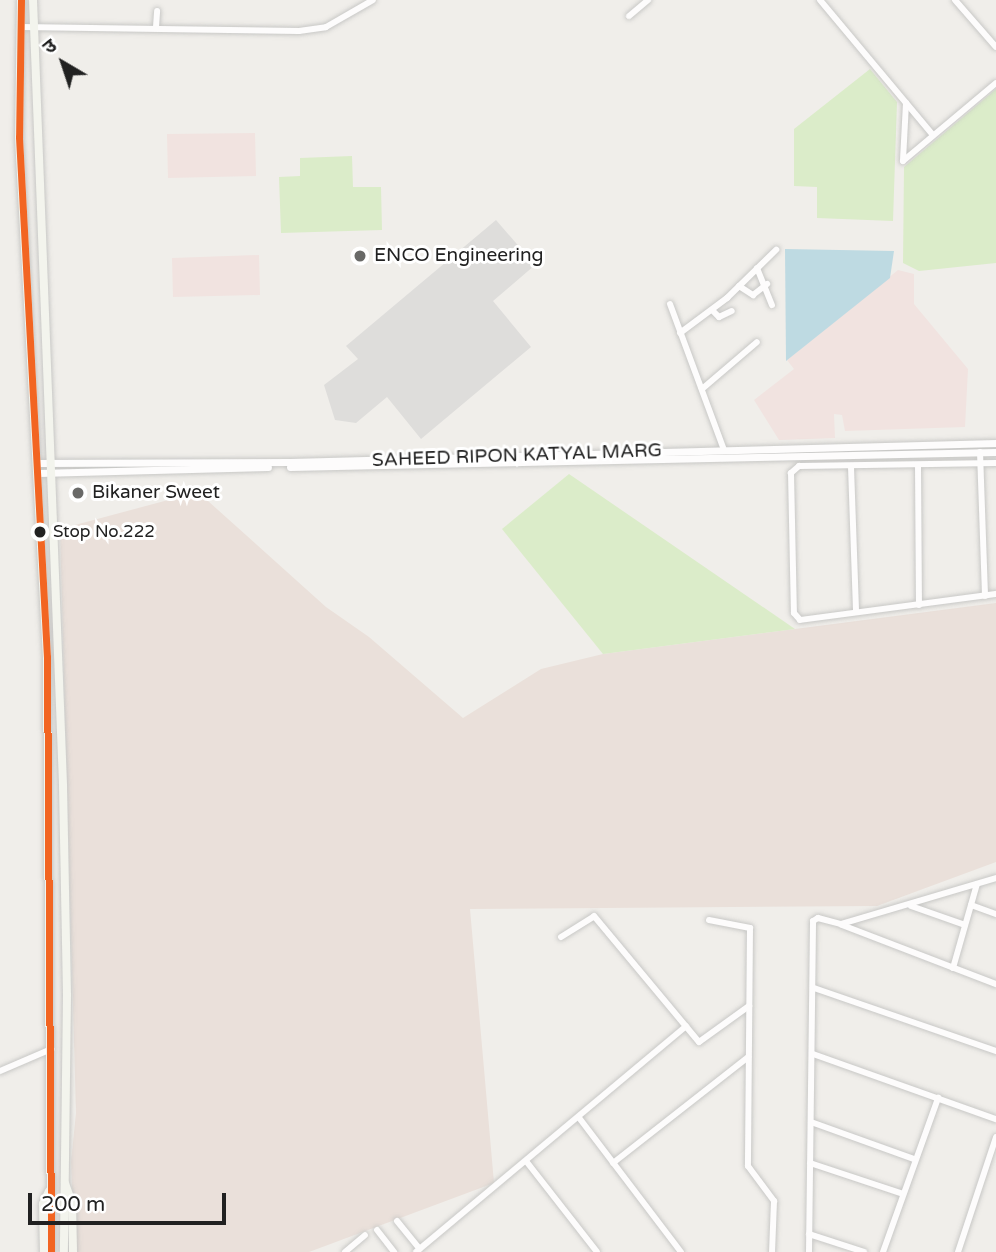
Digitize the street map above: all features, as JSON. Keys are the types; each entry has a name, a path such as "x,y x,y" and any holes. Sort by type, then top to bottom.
{"main road":[{"path":"21,0 19,138 47,657 51,1252"},
{"path":"33,0 52,463 67,981 64,1252"},
{"path":"63,1177 72,1203 73,1252"},
{"path":"44,1252 43,1204 50,1188"}],"street":[{"path":"20,27 326,27 373,0"},
{"path":"629,16 649,0"},
{"path":"820,0 933,135"},
{"path":"955,0 996,47"},
{"path":"156,27 157,11"},
{"path":"906,103 903,161 996,83"},
{"path":"680,333 712,310 776,250"},
{"path":"757,268 766,284 772,305"},
{"path":"739,286 753,295 766,284"},
{"path":"670,304 724,450"},
{"path":"712,310 719,317 732,311"},
{"path":"702,389 757,342"},
{"name":"SAHEED RIPON KATYAL MARG","path":"39,473 996,443"},
{"name":"SAHEED RIPON KATYAL MARG","path":"38,464 550,459 724,450 996,452"},
{"path":"980,452 985,596"},
{"path":"996,463 792,469 794,613 800,620 996,594"},
{"path":"918,465 919,605"},
{"path":"851,467 856,612"},
{"path":"841,924 996,878"},
{"path":"953,968 977,884"},
{"path":"910,905 965,925"},
{"path":"971,905 996,914"},
{"path":"561,937 594,916 699,1042 706,1041 749,1006"},
{"path":"809,1252 813,920 818,918 841,924 996,984"},
{"path":"709,920 750,928 748,1166 774,1201 772,1252"},
{"path":"814,988 996,1051"},
{"path":"397,1221 418,1250 580,1119 686,1026"},
{"path":"0,1071 51,1049"},
{"path":"813,1054 996,1119"},
{"path":"614,1163 748,1057"},
{"path":"883,1252 938,1098"},
{"path":"580,1119 681,1252"},
{"path":"811,1122 914,1159"},
{"path":"958,1252 996,1137"},
{"path":"526,1161 597,1252"},
{"path":"810,1163 903,1194"},
{"path":"377,1230 394,1252"},
{"path":"809,1234 864,1252"},
{"path":"345,1252 365,1235"}],"shaded area":[{"path":"255,133 256,176 168,178 167,134"},
{"path":"496,220 535,265 493,301 531,347 421,439 387,397 356,423 335,420 324,385 358,359 346,346"},
{"path":"259,255 260,295 173,297 172,258"},
{"path":"898,270 914,274 914,304 968,369 965,427 845,431 842,415 834,414 835,438 779,440 754,400 794,369 787,360"},
{"path":"198,492 326,607 369,637 463,718 541,669 603,654 996,603 996,862 877,906 470,909 494,1183 309,1252 75,1252 71,1162 76,1113 60,529"}],"green space":[{"path":"870,69 897,102 893,221 817,218 817,187 794,186 794,129"},
{"path":"996,89 996,263 919,271 903,263 904,167"},
{"path":"352,156 353,187 381,187 382,230 281,233 279,177 300,176 300,158"},
{"path":"569,474 795,629 603,654 502,529"}],"water":[{"path":"785,249 894,251 890,278 786,361"}],"transit line":[{"path":"21,0 19,137 47,657 51,1252"}],"place":[{"name":"ENCO Engineering","path":"360,256"},
{"name":"Bikaner Sweet","path":"78,493"},
{"name":"Stop No.222","path":"40,532"}]}
